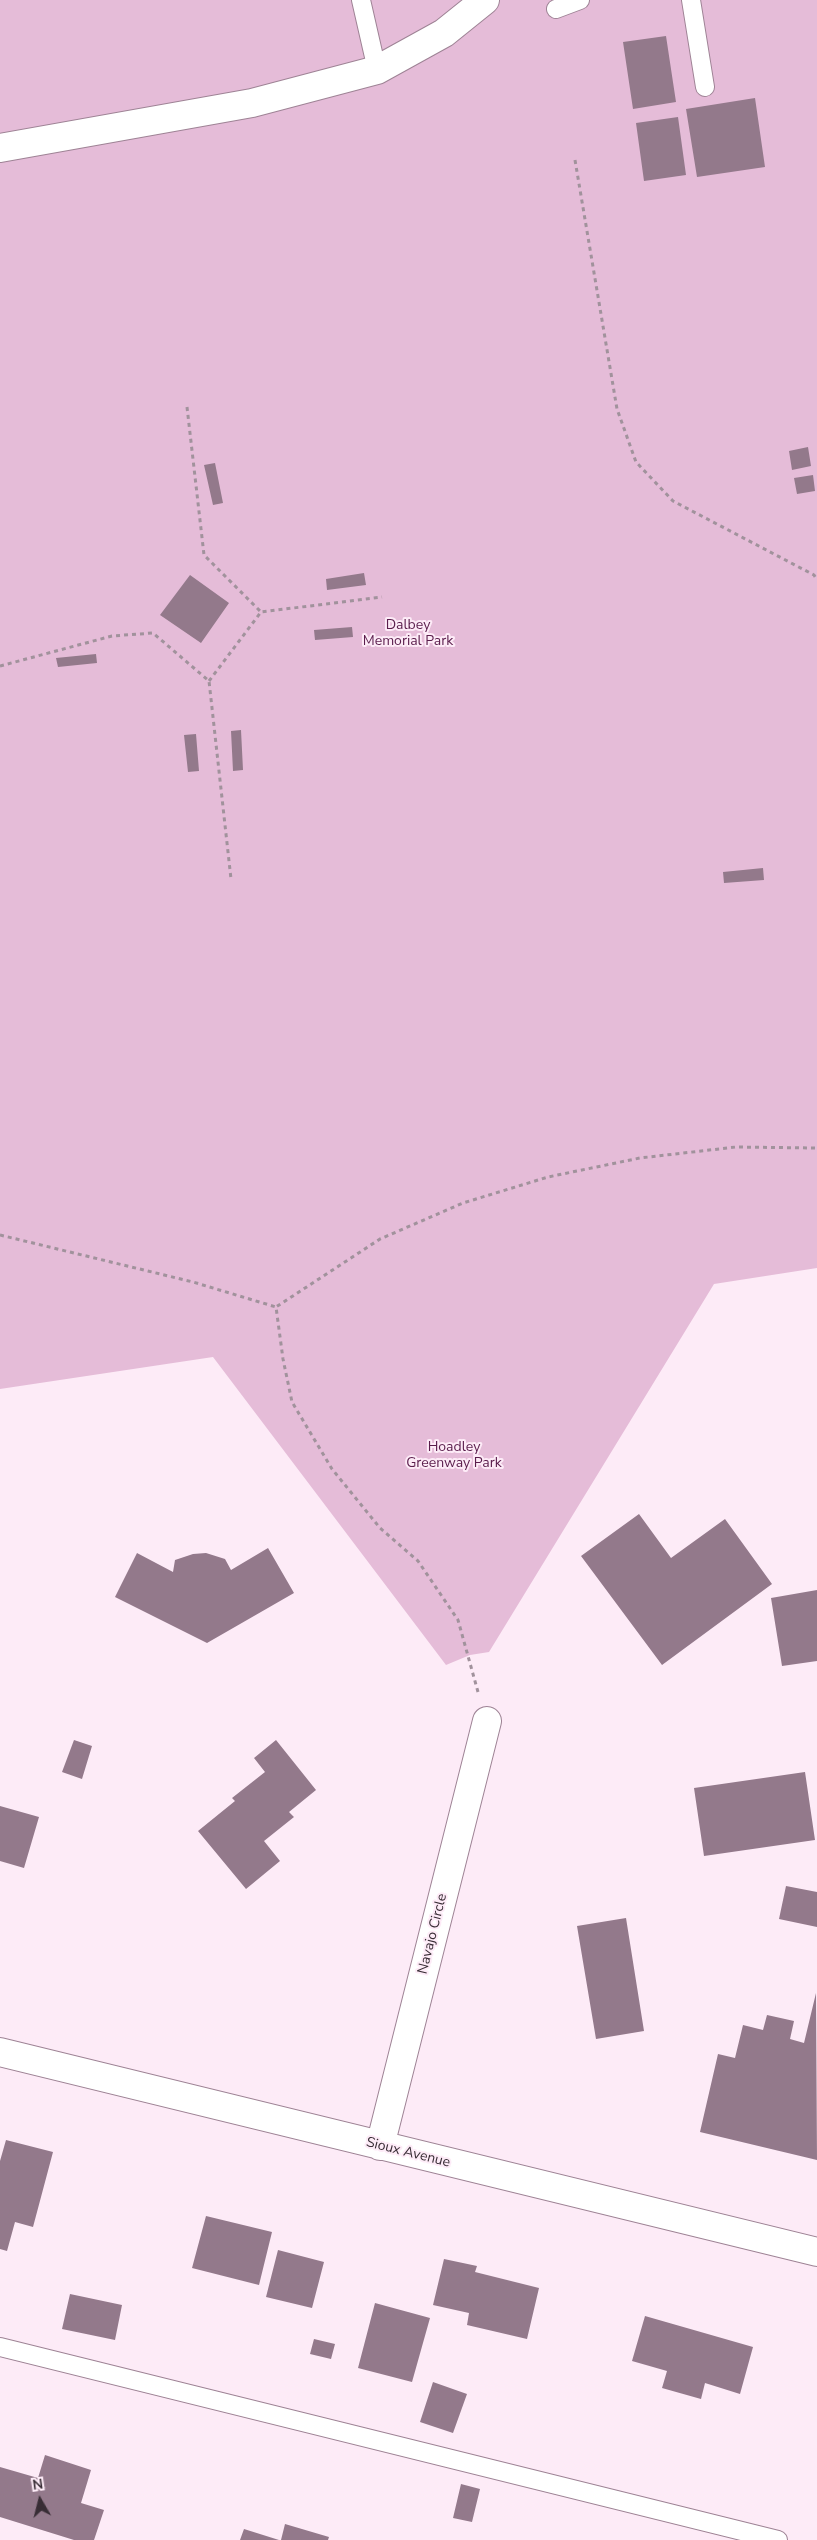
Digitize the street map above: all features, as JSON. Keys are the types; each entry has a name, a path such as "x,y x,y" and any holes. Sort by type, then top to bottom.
{"street":[{"path":"0,148 252,102 377,70 444,33 485,0"},
{"name":"Navajo Circle","path":"380,2146 487,1721"},
{"name":"Sioux Avenue","path":"0,2052 817,2252"}],"lane":[{"path":"361,0 377,70"},
{"path":"556,9 580,0"},
{"path":"691,0 705,86"},
{"path":"0,2347 778,2540"}],"path":[{"path":"575,160 617,409 636,462 673,500 814,575 817,580"},
{"path":"187,407 204,555 261,612"},
{"path":"231,879 209,680 261,612 382,597"},
{"path":"0,666 112,636 152,633 209,680"},
{"path":"0,1235 193,1282 276,1307 380,1239 463,1203 548,1177 640,1158 736,1147 817,1148"},
{"path":"276,1307 283,1359 292,1402 332,1469 380,1528 418,1561 458,1620 487,1721"}],"green space":[{"name":"Dalbey Memorial Park","path":"0,0 817,0 817,1268 714,1284 489,1652 470,1655 446,1665 213,1357 0,1389"}],"building":[{"path":"666,36 676,102 633,109 623,42"},
{"path":"755,98 765,167 697,177 686,109"},
{"path":"678,117 686,175 644,181 636,123"},
{"path":"808,447 811,466 792,470 789,451"},
{"path":"215,463 223,503 213,505 204,465"},
{"path":"813,475 815,491 797,494 794,478"},
{"path":"364,573 366,585 327,590 326,579"},
{"path":"190,575 229,603 201,643 160,615"},
{"path":"352,627 353,637 315,640 314,630"},
{"path":"96,654 97,663 58,667 56,658"},
{"path":"241,730 243,770 233,771 231,731"},
{"path":"196,734 199,771 188,772 184,735"},
{"path":"763,868 764,880 724,883 723,872"},
{"path":"639,1514 671,1558 725,1519 772,1584 662,1665 581,1556"},
{"path":"268,1548 294,1593 207,1643 115,1597 137,1553 173,1572 175,1560 193,1554 206,1553 225,1559 231,1570"},
{"path":"817,1590 817,1661 782,1666 771,1598"},
{"path":"74,1740 92,1746 82,1779 62,1772"},
{"path":"276,1740 316,1790 289,1812 294,1817 264,1841 280,1861 246,1889 198,1831 235,1801 232,1798 265,1772 254,1758"},
{"path":"805,1772 815,1840 704,1856 694,1788"},
{"path":"0,1806 39,1817 24,1868 0,1861"},
{"path":"786,1886 817,1892 817,1927 779,1919"},
{"path":"626,1918 644,2031 596,2039 577,1926"},
{"path":"816,1993 817,2160 700,2132 718,2054 735,2058 743,2025 763,2030 767,2015 794,2021 790,2039 804,2043"},
{"path":"6,2140 53,2152 33,2227 15,2222 7,2251 0,2249 0,2161"},
{"path":"206,2216 272,2232 259,2285 192,2268"},
{"path":"278,2250 324,2262 312,2308 266,2297"},
{"path":"444,2259 477,2266 475,2272 539,2288 527,2339 467,2325 469,2313 433,2305"},
{"path":"70,2294 122,2305 115,2340 62,2329"},
{"path":"375,2303 430,2318 412,2382 358,2368"},
{"path":"645,2316 753,2347 740,2394 705,2383 701,2399 662,2388 667,2371 632,2361"},
{"path":"314,2339 335,2344 331,2359 310,2354"},
{"path":"433,2382 467,2394 453,2433 420,2422"},
{"path":"45,2455 91,2470 81,2503 104,2510 94,2540 74,2540 0,2517 0,2467 38,2478"},
{"path":"461,2484 480,2489 472,2522 453,2518"},
{"path":"285,2524 329,2537 328,2540 281,2540"},
{"path":"244,2529 279,2540 240,2540"}],"park label":[{"name":"Hoadley Greenway Park","path":"454,1456"}]}
